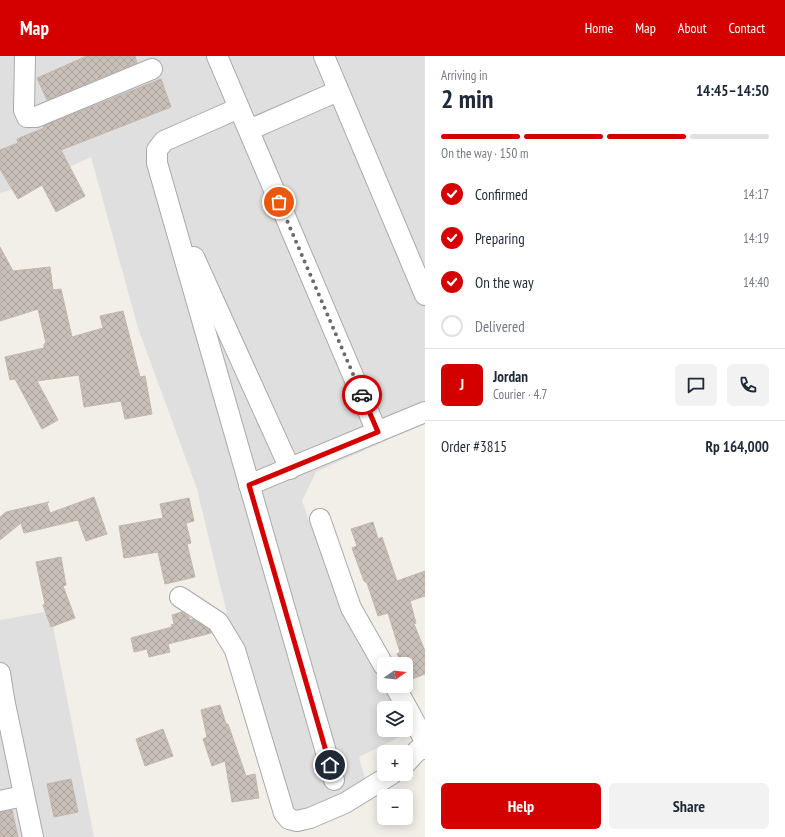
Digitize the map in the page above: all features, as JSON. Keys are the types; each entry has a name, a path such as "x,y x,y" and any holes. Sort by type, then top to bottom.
{"street":[{"path":"25,56 24,110 27,117 30,118 36,117 152,69"},
{"path":"217,56 378,432"},
{"path":"324,56 425,295"},
{"path":"249,130 338,91"},
{"path":"240,108 164,141 157,150 157,163 334,780"},
{"path":"165,193 290,469"},
{"path":"249,485 425,412"},
{"path":"320,519 351,608 379,657"},
{"path":"180,597 218,622 235,650 284,814 289,819 297,821 310,818 345,803 381,781"},
{"path":"0,674 2,700 33,837"},
{"path":"399,693 425,740"},
{"path":"413,755 418,750 425,749"},
{"path":"0,801 23,796"}],"shaded area":[{"path":"0,56 425,56 425,423 316,472 302,501 340,605 377,674 377,693 387,693 391,701 377,701 377,737 400,737 384,745 377,745 377,748 359,757 367,785 300,818 291,812 240,668 197,489 138,328 91,157 30,185 0,193"},
{"path":"50,611 94,837 0,837 0,620"}],"building":[{"path":"87,56 135,56 137,63 47,100 37,78"},
{"path":"161,79 171,107 61,150 85,196 56,212 42,185 18,199 0,169 0,150 18,143 17,139 44,128 43,126"},
{"path":"0,247 13,271 50,267 53,290 61,289 72,337 103,328 100,316 123,311 140,377 145,376 152,414 125,419 121,401 84,407 79,375 37,381 58,420 42,429 15,379 10,380 5,357 44,348 44,344 46,343 38,309 0,321"},
{"path":"94,497 107,534 86,541 78,520 24,533 21,523 0,540 0,517 6,512 49,502 47,503 50,513"},
{"path":"189,498 194,521 186,523 191,543 187,544 195,577 165,584 158,552 124,558 119,526 163,518 160,504"},
{"path":"373,522 378,539 382,537 397,581 425,571 425,596 410,601 416,623 414,624 425,651 425,674 413,678 413,657 398,657 397,654 400,652 388,613 378,616 367,583 364,581 352,548 357,546 351,529"},
{"path":"61,557 66,585 63,586 75,618 51,627 43,605 45,604 36,562"},
{"path":"182,612 189,617 190,620 193,619 210,630 211,633 168,644 170,652 149,657 147,649 134,652 131,638 172,627 171,625 174,624 172,615"},
{"path":"220,705 246,776 255,774 259,798 232,802 225,761 212,766 203,739 207,737 201,710"},
{"path":"163,729 173,756 145,766 136,739"},
{"path":"71,779 78,812 54,817 47,784"},
{"path":"12,810 18,837 0,837 0,812"}],"way so far":[{"path":"279,202 362,395"}],"route":[{"path":"330,765 249,485 378,432 362,395"}]}
